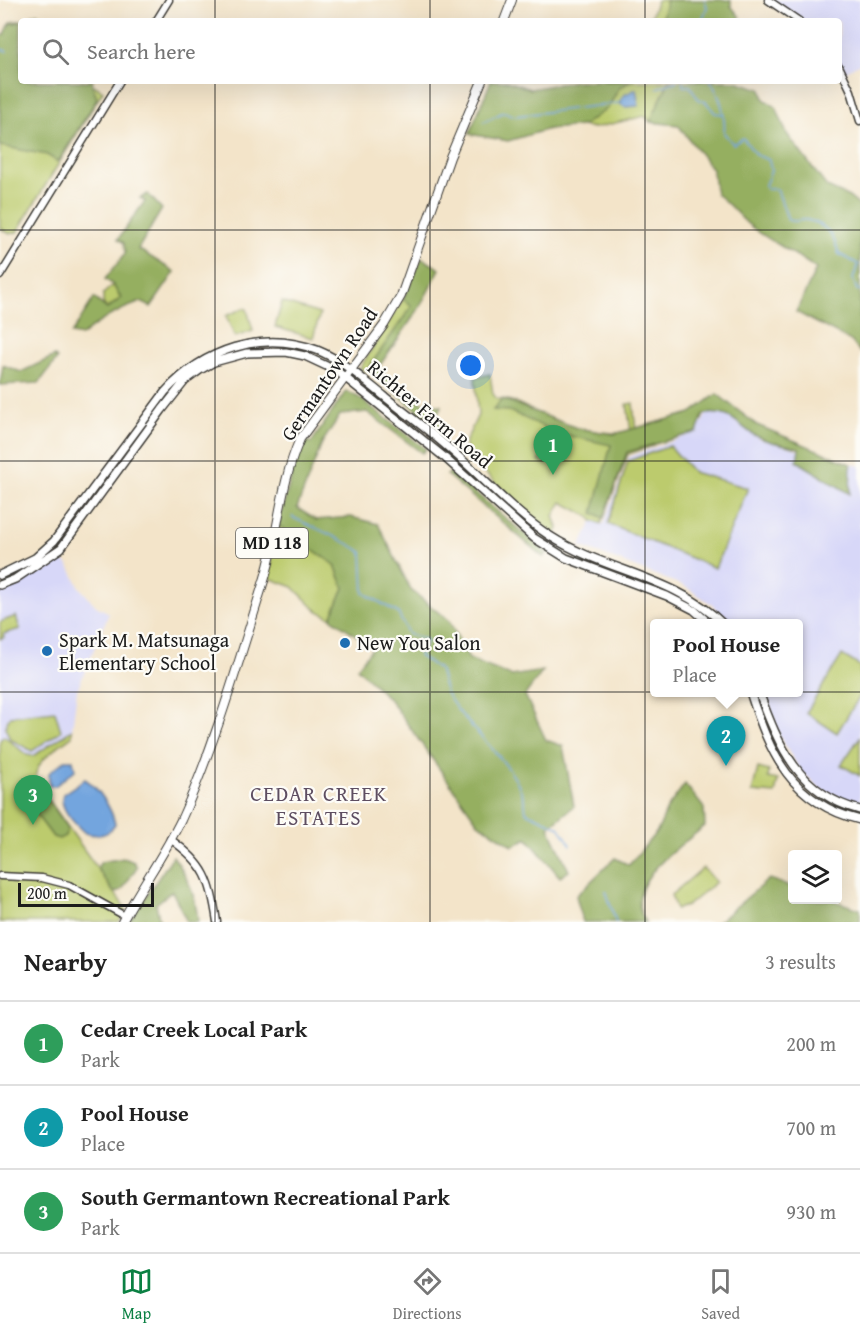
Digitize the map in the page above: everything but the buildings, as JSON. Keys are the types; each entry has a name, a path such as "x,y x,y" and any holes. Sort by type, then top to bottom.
{"main road":[{"path":"505,18 512,0"},
{"name":"Germantown Road","path":"123,919 170,839 201,767 264,581 282,495 294,452 300,439 384,325 401,296 450,157 481,84"},
{"name":"Richter Farm Road","path":"0,575 35,558 54,542 165,392 185,371 204,358 225,349 250,344 293,344 316,350 350,369 451,449 534,526 558,541 597,559 688,595 717,619"},
{"name":"Richter Farm Road","path":"0,585 32,569 61,548 185,381 214,362 247,353 286,352 305,356 337,371 444,457 534,538 566,558 667,596 694,610 704,619"},
{"path":"752,697 774,757 792,781 821,804 860,820"},
{"path":"761,697 773,730 795,770 825,796 860,810"}],"street":[{"path":"158,18 169,0"},
{"path":"768,0 795,18"},
{"path":"842,72 860,121"},
{"path":"0,276 118,84"},
{"path":"170,839 194,857 206,874 217,922"},
{"path":"0,876 42,878 69,885 123,919"}],"shaded area":[{"path":"768,0 860,0 860,63 843,73 842,71 842,18 795,18"},
{"path":"716,408 759,439 860,466 860,807 823,791 800,770 779,736 767,697 803,697 803,619 727,619 710,603 684,586 580,546 592,522 604,524 629,457 697,432 706,415"},
{"name":"Spark M. Matsunaga Elementary School","path":"59,556 69,566 80,588 96,606 109,613 77,690 72,730 33,756 27,755 4,736 0,740 0,589 22,580"}],"green space":[{"path":"657,0 667,0 662,18 650,18"},
{"path":"667,0 731,0 731,6 740,17 740,18 662,18"},
{"path":"37,13 44,18 28,18"},
{"path":"18,21 18,84 92,84 103,91 17,232 10,234 0,228 0,40 9,34 10,22"},
{"path":"18,22 18,84 92,84 97,99 58,162 47,155 0,146 0,36 5,35 9,24"},
{"path":"490,84 516,84 530,89 559,84 625,84 619,88 608,108 582,126 549,129 508,141 469,134"},
{"path":"625,84 668,84 650,122 645,116 594,128 582,126 608,108 619,88"},
{"path":"668,84 745,84 761,89 764,99 776,107 787,134 827,187 849,197 860,206 860,352 851,341 796,312 816,269 750,226 716,194 712,169 678,125 650,122"},
{"path":"148,194 162,209 138,249 175,272 151,307 141,302 109,316 81,336 71,334 94,298 107,309 121,298 113,285 105,279 125,254 124,243 118,239 145,201 140,198"},
{"path":"422,258 440,269 418,310 378,368 399,389 414,399 442,406 435,419 446,427 443,430 374,376 376,371 369,367 412,306 403,299"},
{"path":"113,285 121,298 107,309 103,303 103,294"},
{"path":"403,299 412,306 366,372 360,368"},
{"path":"282,302 320,314 313,338 275,327"},
{"path":"244,308 247,309 253,331 235,337 226,316"},
{"path":"55,356 57,359 39,383 0,385 3,365 21,372"},
{"path":"490,374 493,394 497,399 512,401 553,421 581,429 611,433 631,432 627,404 633,403 636,432 648,428 653,446 628,454 601,524 592,521 590,517 562,502 554,516 558,528 555,536 515,505 465,451 465,443 478,415 475,378"},
{"path":"346,391 358,397 426,449 422,453 367,412 340,415 322,443 297,508 316,520 351,517 378,524 411,590 449,621 469,659 511,676 543,671 525,695 546,740 563,746 574,806 549,827 569,871 560,877 527,838 513,846 478,823 391,701 357,668 373,647 331,618 344,588 335,565 278,525 302,439 311,443"},
{"path":"717,394 757,425 851,464 850,494 797,461 799,448 763,439 735,420 723,414 714,413 704,414 697,432 627,452 604,518 593,513 611,445 561,434 546,464 539,461 553,431 509,411 493,410 502,399 577,428 614,434 691,413"},
{"path":"670,446 693,472 748,488 715,568 608,524 628,461"},
{"path":"451,472 547,553 543,557 447,475"},
{"path":"278,525 335,565 344,588 331,618 315,609 293,587 269,578"},
{"path":"16,616 20,629 3,634 4,637 0,639 0,622"},
{"path":"842,655 860,666 860,696 837,733 806,713"},
{"path":"55,711 61,731 32,751 10,739 5,727 10,716"},
{"path":"72,730 72,736 42,761 36,776 38,784 46,791 46,796 126,909 119,922 0,922 0,740 4,736 27,755 33,756"},
{"path":"860,737 860,776 841,765"},
{"path":"758,768 769,771 768,778 778,780 775,794 752,792"},
{"path":"685,784 704,808 705,826 668,856 646,880 640,894 640,908 646,922 583,922 576,896 615,858 629,865 658,830 668,807"},
{"path":"43,800 50,802 68,828 65,836 59,839 53,837 35,813 36,805"},
{"path":"173,856 190,887 198,922 187,922 172,891 156,904 160,922 129,922"},
{"path":"124,858 134,862 137,867 122,890 114,893 97,868 101,862"},
{"path":"703,868 716,882 687,906 676,909 671,895"},
{"path":"769,879 788,886 788,904 842,903 860,909 860,922 718,922"}],"water":[{"path":"636,89 639,106 625,107 619,103 624,95"},
{"path":"65,760 73,760 75,770 55,786 49,786 49,773"},
{"path":"85,779 100,793 113,818 115,824 106,833 98,835 85,833 68,815 63,805 63,794"}],"waterway":[{"path":"703,18 707,7 705,0"},
{"path":"0,49 7,51"},
{"path":"657,88 668,84"},
{"path":"683,84 683,86 690,86 699,100 706,102 715,113 723,114"},
{"path":"712,84 722,106 724,133 733,144 743,138 756,155 769,160 771,171 765,185 767,189 777,189 788,220 807,220 825,228 832,236 839,254 858,264 853,279 857,290 860,290"},
{"path":"483,122 504,112 515,116 619,103"},
{"path":"292,517 362,552 364,593 398,613 408,634 427,640 419,656 439,669 446,692 455,706 505,764 523,795 526,812 559,827 571,845"},
{"path":"606,891 616,922"}],"place":[{"name":"Cedar Creek Local Park","path":"553,475"},
{"name":"New You Salon","path":"345,643"},
{"name":"Spark M. Matsunaga Elementary School","path":"47,651"},
{"name":"Pool House","path":"726,766"},
{"name":"South Germantown Recreational Park","path":"33,825"}],"district":[{"name":"CEDAR CREEK ESTATES","path":"319,806"}]}
